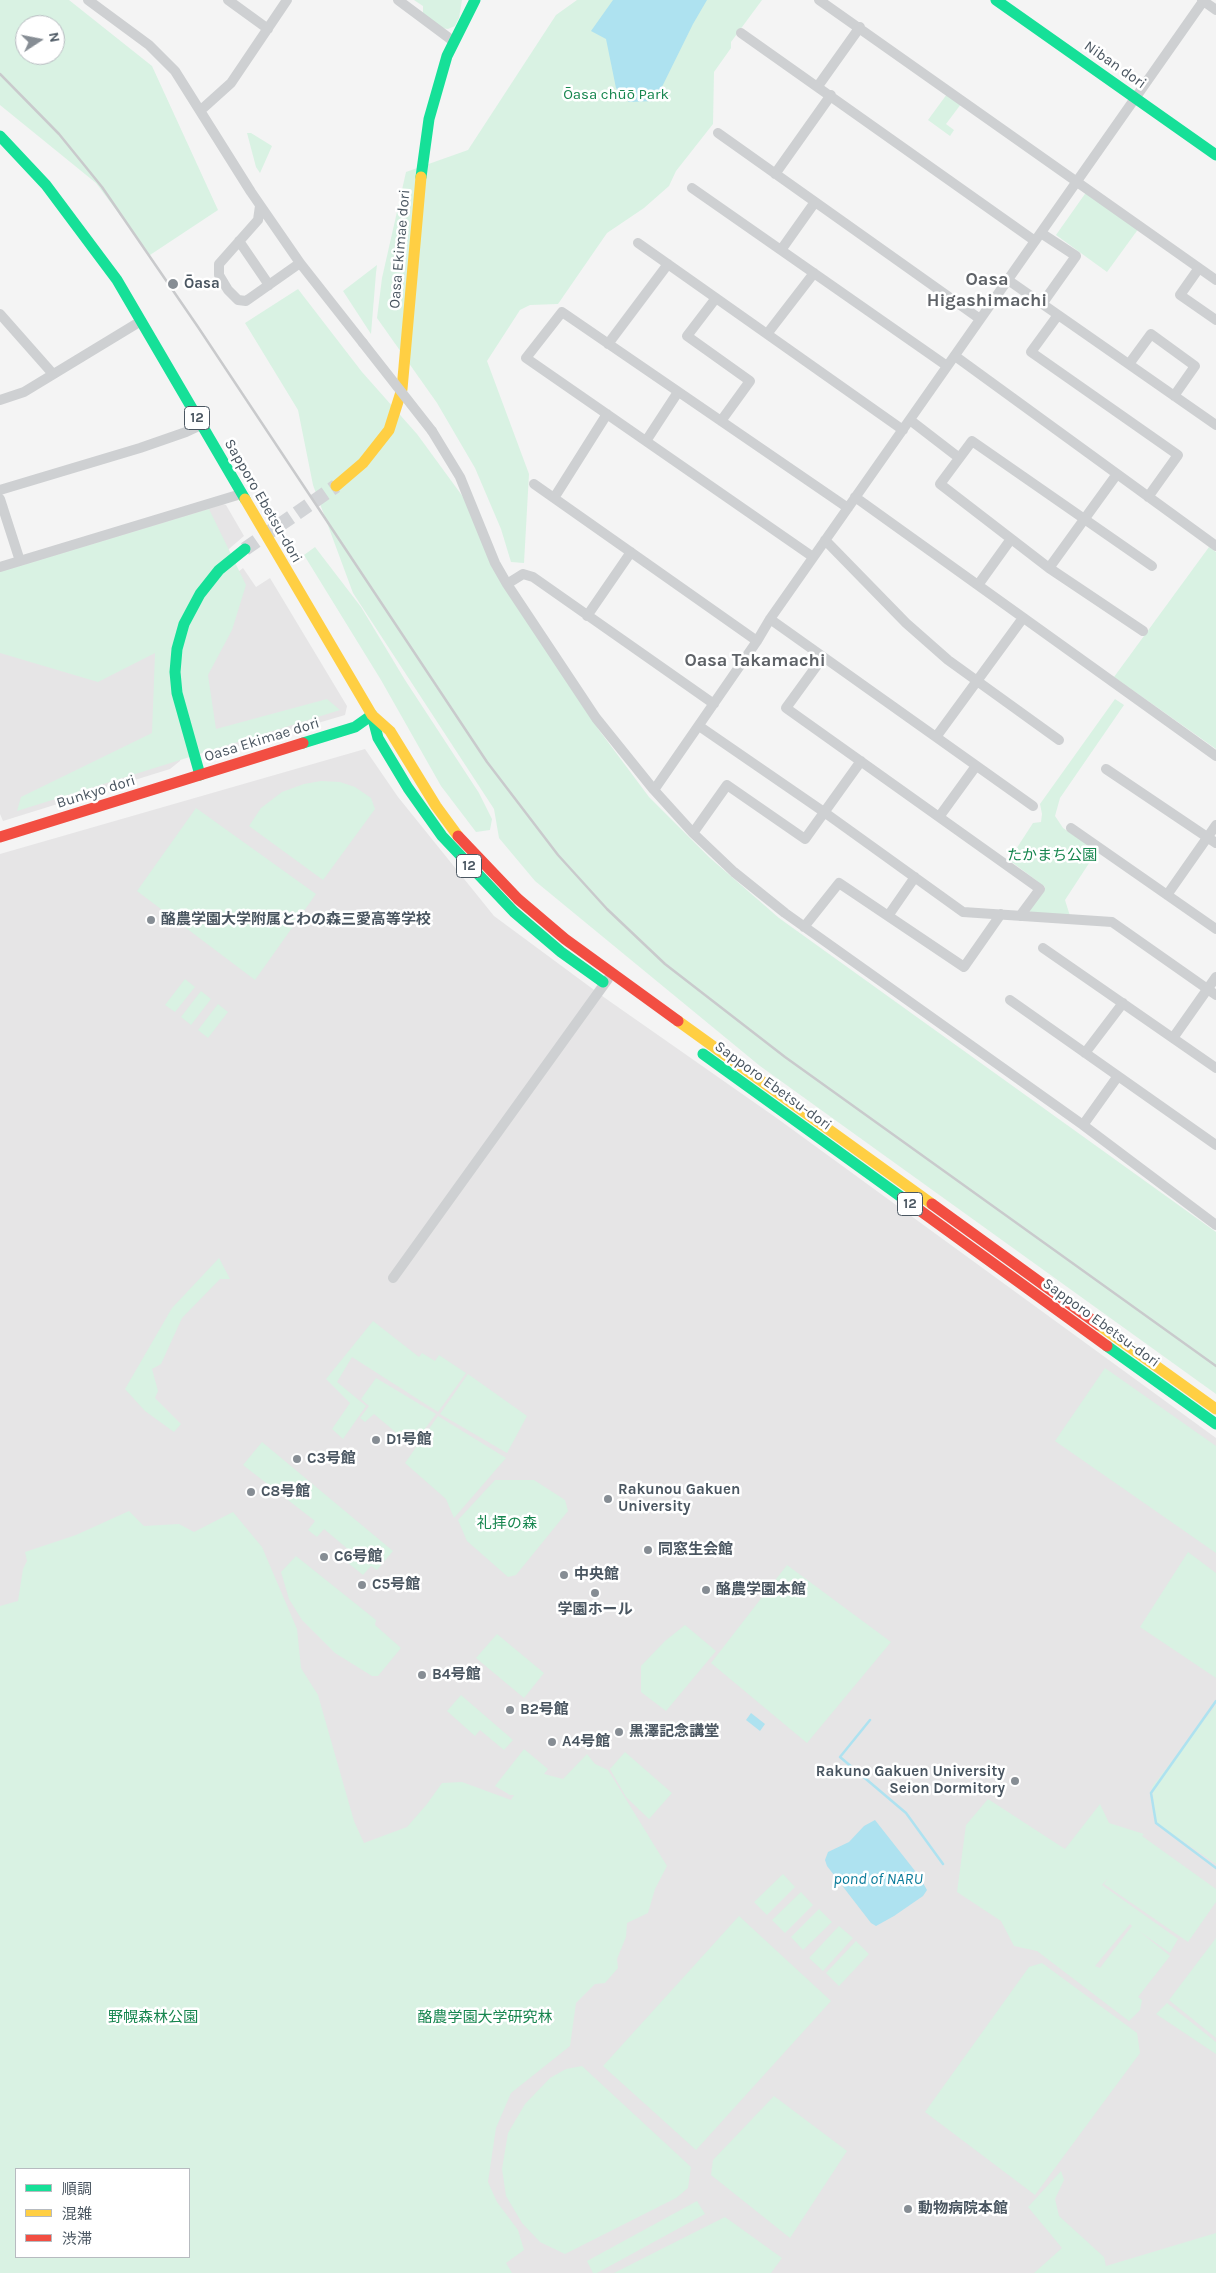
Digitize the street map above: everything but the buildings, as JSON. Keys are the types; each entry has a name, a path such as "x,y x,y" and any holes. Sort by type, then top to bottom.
{"main road":[{"name":"Oasa Ekimae dori","path":"336,486 362,463 384,436 394,417 402,389 426,133 441,72 453,41 475,0"},
{"name":"Niban dori","path":"996,0 1216,155"},
{"name":"Sapporo Ebetsu-dori","path":"0,136 40,178 90,241 141,321 372,715 390,731 436,806 455,832 485,865 537,916 609,978 1216,1409"},
{"name":"Oasa Ekimae dori","path":"245,550 219,570 200,594 184,624 177,649 175,672 177,693 200,775 355,727 372,715"},
{"name":"Bunkyo dori","path":"0,837 200,775"},
{"name":"Sapporo Ebetsu-dori","path":"609,978 616,991"},
{"name":"Sapporo Ebetsu-dori","path":"697,1050 1216,1424"}],"street":[{"path":"88,0 164,58 176,71 260,206 300,264 432,431 460,477 495,563 596,718 654,790 693,834 734,872 804,927 1083,1124 1216,1225"},
{"path":"228,0 268,29"},
{"path":"201,110 231,83 288,0"},
{"path":"398,0 453,41"},
{"path":"819,0 1216,280"},
{"path":"654,790 813,557 1203,0 1216,10"},
{"path":"818,86 860,28"},
{"path":"741,33 1038,237 1076,256 1042,304"},
{"path":"775,174 831,96"},
{"path":"718,133 980,319"},
{"path":"692,188 947,366"},
{"path":"781,250 815,202"},
{"path":"260,206 258,220 219,264 219,275 228,290 238,300 246,301 300,264"},
{"path":"239,241 269,285"},
{"path":"638,242 902,430"},
{"path":"608,344 668,264"},
{"path":"1199,268 1180,295 1216,320"},
{"path":"767,334 814,273"},
{"path":"1008,280 1216,425"},
{"path":"716,298 687,336 750,381 721,421"},
{"path":"813,557 526,358 562,312 848,508"},
{"path":"0,314 53,374"},
{"path":"1058,315 1031,352 1178,455 1148,497"},
{"path":"2,397 24,392 141,321"},
{"path":"1129,364 1151,334 1195,366 1174,396"},
{"path":"955,356 1216,546"},
{"path":"646,441 678,392"},
{"path":"554,498 606,414"},
{"path":"910,420 958,457"},
{"path":"0,490 158,442 201,425"},
{"path":"1143,630 1049,568 940,484 958,457 972,441 1152,566"},
{"path":"1049,568 1117,474"},
{"path":"534,484 757,641"},
{"path":"0,567 241,494"},
{"path":"855,497 1216,756"},
{"path":"0,499 20,561"},
{"path":"978,585 1011,539"},
{"path":"825,540 906,623 948,660 1060,740"},
{"path":"587,616 631,552"},
{"path":"507,584 526,574 714,704"},
{"path":"936,737 1023,618"},
{"path":"770,619 1033,806"},
{"path":"823,657 786,708 1040,889 1020,916"},
{"path":"699,726 824,812 963,912 1112,922 1212,992"},
{"path":"693,834 727,785 805,839 861,761"},
{"path":"939,817 976,766"},
{"path":"1106,769 1212,840"},
{"path":"1167,895 1212,840 1216,825"},
{"path":"1071,828 1216,929"},
{"path":"888,916 915,877"},
{"path":"804,927 839,884 964,967 1000,914"},
{"path":"1043,948 1216,1068"},
{"path":"1173,1038 1212,992 1216,977"},
{"path":"393,1278 609,978"},
{"path":"1010,1000 1216,1145"},
{"path":"1085,1053 1123,1003"},
{"path":"1083,1124 1118,1076"}],"shaded area":[{"path":"223,504 226,505 244,536 208,567 180,761 170,769 3,821 0,814 0,569"},
{"path":"243,568 256,587 270,578 347,706 345,715 216,753 210,750 194,717 224,583"},
{"name":"Rakunou Gakuen University","path":"365,749 398,797 494,916 605,998 778,1119 1216,1438 1216,2257 1164,2273 494,2273 0,1647 0,854"}],"green space":[{"path":"0,0 69,0 152,66 218,210 150,255 96,183 0,105"},
{"path":"414,0 462,0 459,18 455,26 448,29 440,28 423,13 423,6"},
{"name":"Ōasa chūō Park","path":"577,0 762,0 731,42 731,48 714,72 713,124 676,171 669,186 644,208 607,233 558,304 530,305 520,310 487,361 529,474 524,563 511,562 501,529 475,468 437,403 377,318 382,278 406,172 468,150 556,15"},
{"path":"947,94 961,104 946,124 954,130 950,136 928,120"},
{"path":"247,133 251,133 272,146 260,173 256,167"},
{"path":"1087,191 1139,228 1107,272 1056,235"},
{"path":"377,265 376,273 371,334 343,291"},
{"path":"298,289 362,372 417,434 466,501 511,585 599,730 649,797 710,858 779,918 1216,1232 1216,1394 760,1066 535,881 499,838 494,809 353,593 313,485 298,410 245,323"},
{"path":"209,509 246,585 232,630 208,675 216,729 327,699 340,710 17,811 21,797 152,733 155,653 98,682 0,653 0,572"},
{"path":"315,547 361,607 405,680 479,793 492,819 490,830 476,832 441,786 381,680 304,555"},
{"path":"1209,547 1216,552 1216,749 1114,677"},
{"name":"たかまち公園","path":"1115,699 1124,705 1060,798 1055,816 1063,828 1097,851 1065,900 1070,916 1031,913 1029,909 1045,887 1009,860 1033,823 1041,822 1040,804"},
{"path":"321,781 340,782 355,787 371,798 375,809 323,880 249,826 261,808 282,792 304,784"},
{"path":"196,808 316,894 255,980 137,891"},
{"path":"185,979 195,987 175,1012 165,1005"},
{"path":"201,991 211,999 191,1025 181,1017"},
{"path":"218,1004 228,1012 208,1038 198,1030"},
{"path":"219,1258 230,1279 220,1279 182,1318 161,1364 152,1369 158,1391 155,1398 181,1424 174,1432 145,1411 125,1389 172,1308"},
{"path":"373,1321 419,1357 422,1353 435,1361 439,1355 466,1373 438,1412 352,1357 337,1382 366,1406 343,1439 332,1429 350,1403 326,1379"},
{"path":"1105,1368 1216,1446 1216,1553 1055,1441"},
{"path":"468,1374 527,1416 507,1453 440,1414"},
{"path":"376,1378 436,1414 412,1446 374,1414 365,1422 360,1418 369,1406 361,1399"},
{"path":"438,1416 506,1458 454,1518 446,1499 405,1463"},
{"path":"262,1442 393,1551 377,1570 371,1566 363,1575 342,1558 349,1550 324,1529 317,1537 308,1530 315,1521 243,1465"},
{"name":"礼拝の森","path":"495,1480 534,1480 565,1500 568,1511 516,1575 508,1577 467,1541 458,1520"},
{"path":"129,1511 144,1526 179,1524 194,1532 233,1512 262,1547 297,1629 301,1668 318,1695 354,1821 364,1843 407,1827 442,1783 462,1782 511,1800 514,1795 510,1795 495,1786 524,1749 548,1769 544,1774 563,1779 587,1754 595,1764 608,1770 667,1866 655,1889 648,1913 627,1923 626,1937 617,1959 618,1968 605,1983 595,1984 576,2003 570,2046 511,2093 496,2128 488,2182 497,2202 518,2230 524,2250 506,2263 512,2273 0,2273 0,1606 18,1601 23,1569 27,1561 25,1552 76,1535"},
{"path":"1188,1552 1216,1573 1216,1678 1140,1627"},
{"path":"296,1556 376,1620 375,1625 401,1648 378,1676 372,1676 335,1653 302,1620 289,1599 281,1572"},
{"path":"787,1565 891,1642 807,1743 711,1663"},
{"path":"685,1625 716,1651 666,1711 641,1692 641,1666 665,1641"},
{"path":"497,1634 544,1673 524,1698 476,1658"},
{"path":"461,1695 513,1740 504,1750 480,1730 475,1736 447,1711"},
{"path":"1216,1705 1216,1864 1156,1823 1152,1787"},
{"path":"625,1752 672,1793 649,1819 626,1797 610,1769"},
{"path":"988,1799 1065,1849 1100,1804 1109,1823 1144,1834 1142,1836 1216,1889 1216,1902 1188,1942 1104,1884 1108,1878 1102,1885 1178,1939 1170,1953 1139,1931 1170,1956 1138,1997 1142,2000 1140,2010 1129,2021 1037,1951 1014,1946 1001,1921 957,1892 966,1825","holes":["1130,1924 1132,1926 1100,1968 1095,1966"]},
{"path":"783,1874 795,1887 767,1915 754,1902"},
{"path":"801,1892 813,1905 785,1933 772,1920"},
{"path":"819,1909 832,1922 803,1950 791,1937"},
{"path":"739,1916 831,2001 696,2150 603,2066"},
{"path":"839,1926 853,1938 823,1971 809,1958"},
{"path":"1216,1938 1216,2038 1169,2000"},
{"path":"856,1941 869,1954 839,1986 826,1973"},
{"path":"1042,1963 1137,2033 1140,2053 1035,2195 925,2112 1029,1967"},
{"path":"1167,2003 1216,2042 1216,2054 1156,2014"},
{"path":"582,2066 691,2167 688,2188 676,2198 565,2254 540,2242 522,2223 506,2196 502,2169 508,2133 525,2104 550,2078 566,2069"},
{"path":"774,2096 847,2151 790,2238 711,2175 713,2160"},
{"path":"1061,2171 1064,2180 1055,2199 1059,2216 1104,2257 1106,2266 1216,2233 1216,2273 1034,2273 1062,2248 1028,2207"},
{"path":"697,2201 705,2214 597,2273 593,2273 587,2261"},
{"path":"725,2217 782,2258 771,2273 614,2273"}],"water":[{"path":"613,0 707,0 655,101 629,102 616,88 606,39 591,31"},
{"path":"751,1713 765,1724 760,1731 746,1720"},
{"name":"pond of NARU","path":"875,1820 919,1876 927,1890 923,1896 876,1926 871,1923 827,1866 825,1860 828,1852 849,1842 864,1826"}],"waterway":[{"path":"1216,1701 1151,1793 1156,1823 1216,1868"},
{"path":"870,1720 840,1757 906,1813 943,1864"}],"tunnel":[{"path":"245,549 336,486"}],"railway":[{"path":"0,74 59,134 102,187 198,327 487,762 558,855 607,909 665,964 785,1057 1216,1366"}],"traffic: fast":[{"path":"421,177 429,119 447,56 475,0"},
{"path":"996,0 1216,155"},
{"path":"0,136 46,185 117,280 245,499"},
{"path":"200,775 177,693 175,672 177,649 184,624 200,594 219,570 245,549"},
{"path":"303,743 355,727 372,715"},
{"path":"372,715 378,738 408,788 442,836 514,912 561,952 603,982"},
{"path":"703,1054 911,1204"},
{"path":"1107,1346 1216,1424"}],"traffic: slow":[{"path":"336,486 363,463 389,430 402,389 421,177"},
{"path":"245,499 372,715 390,731 436,806 458,836"},
{"path":"678,1021 932,1204"},
{"path":"1099,1325 1216,1409"}],"traffic: jam":[{"path":"0,837 303,743"},
{"path":"458,836 518,899 565,939 678,1021"},
{"path":"911,1204 1107,1346"},
{"path":"932,1204 1099,1325"}],"place":[{"name":"Ōasa","path":"173,284"},
{"name":"酪農学園大学附属とわの森三愛高等学校","path":"151,920"},
{"name":"D1号館","path":"376,1440"},
{"name":"C3号館","path":"297,1459"},
{"name":"C8号館","path":"251,1492"},
{"name":"Rakunou Gakuen University","path":"608,1499"},
{"name":"同窓生会館","path":"648,1550"},
{"name":"C6号館","path":"324,1557"},
{"name":"中央館","path":"564,1575"},
{"name":"C5号館","path":"362,1585"},
{"name":"酪農学園本館","path":"706,1590"},
{"name":"学園ホール","path":"595,1593"},
{"name":"B4号館","path":"422,1675"},
{"name":"B2号館","path":"510,1710"},
{"name":"黒澤記念講堂","path":"619,1732"},
{"name":"A4号館","path":"552,1742"},
{"name":"Rakuno Gakuen University Seion Dormitory","path":"1015,1781"},
{"name":"動物病院本館","path":"908,2209"}],"district":[{"name":"Oasa Higashimachi","path":"987,290"},
{"name":"Oasa Takamachi","path":"755,661"}],"park label":[{"name":"野幌森林公園","path":"153,2018"},
{"name":"酪農学園大学研究林","path":"485,2018"}]}
